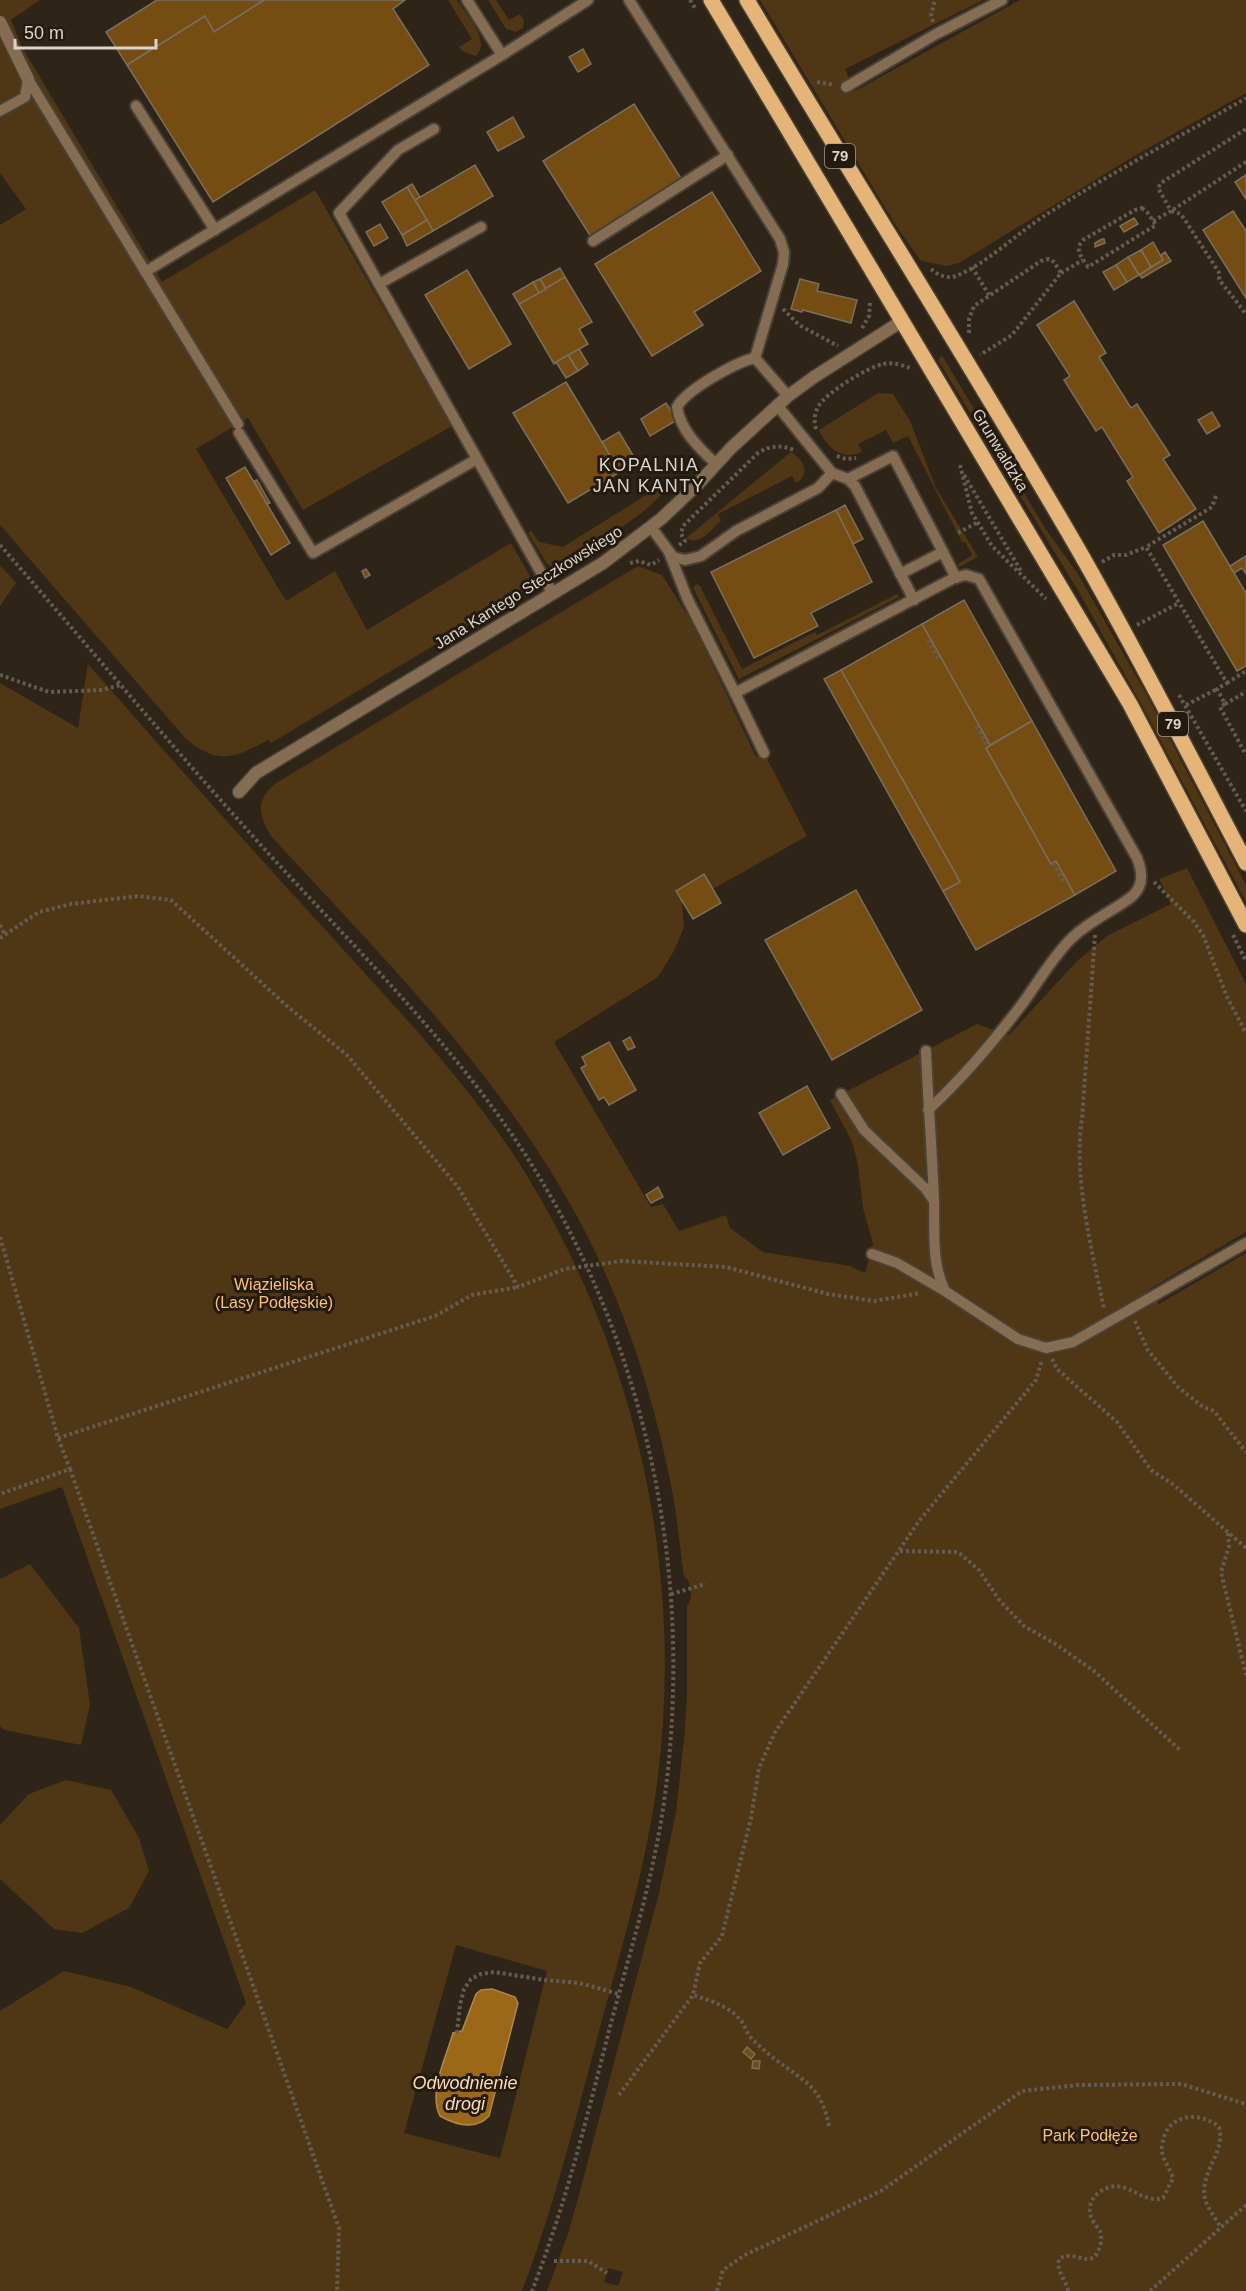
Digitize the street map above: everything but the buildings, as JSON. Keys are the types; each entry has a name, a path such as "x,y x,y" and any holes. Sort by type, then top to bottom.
{"main road":[{"name":"Grunwaldzka","path":"711,0 1130,704 1246,925"},
{"name":"Grunwaldzka","path":"747,0 852,176 969,364 1078,549 1246,863"}],"street":[{"path":"0,22 28,79"},
{"name":"Jana Kantego Steczkowskiego","path":"239,792 256,772 603,563 682,500 716,464 788,396 902,321"}],"lane":[{"path":"467,0 502,55"},
{"path":"145,272 502,55 588,0"},
{"path":"629,0 783,245 783,264 755,358"},
{"path":"846,87 936,34 1002,0"},
{"path":"0,111 25,97 28,79"},
{"path":"28,79 313,553 477,459"},
{"path":"136,106 215,230"},
{"path":"434,129 398,150 339,213 553,594"},
{"path":"593,241 728,155"},
{"path":"379,284 481,227"},
{"path":"755,358 788,396"},
{"path":"716,464 693,440 681,421 677,407 686,395 735,364 755,358"},
{"path":"777,405 832,472 848,478 855,486 914,600"},
{"path":"848,478 893,456 956,578"},
{"path":"651,527 669,552 678,560 700,556 736,531 818,488 832,472"},
{"path":"669,552 687,598 764,753"},
{"path":"900,574 943,552"},
{"path":"735,693 956,578 966,575 979,579 1137,858 1142,869 1142,883 1137,893 1071,938 1009,1021 950,1089 928,1110"},
{"path":"926,1051 934,1201 934,1261 945,1292"},
{"path":"841,1094 864,1130 924,1188 934,1201"},
{"path":"872,1254 897,1263 1018,1339 1046,1348 1073,1342 1246,1243"}],"path":[{"path":"817,81 821,87"},
{"path":"926,260 932,270 941,276 954,276 972,267 1045,215 1128,164 1246,98"},
{"path":"1246,129 1161,183 1158,188 1171,211 1181,214 1220,273 1224,287 1235,298 1246,315"},
{"path":"1153,221 1246,162"},
{"path":"1142,208 1156,225 1088,267 1083,260 1078,252 1083,240 1135,210 1142,208"},
{"path":"972,267 989,295 1041,261 1049,259 1054,262 1061,273"},
{"path":"980,356 1012,335 1061,273 1083,260"},
{"path":"774,296 791,319 839,346"},
{"path":"858,333 869,316 870,301"},
{"path":"819,436 815,423 816,411 822,400 876,366 894,364 911,369"},
{"path":"686,522 765,449 779,446 798,453"},
{"path":"830,451 846,459 863,454"},
{"path":"960,465 965,479 986,513 1023,574 1007,562 987,539 977,521 965,489 960,465"},
{"path":"1100,563 1114,555 1126,555 1146,547 1212,507 1216,496"},
{"path":"958,533 986,513"},
{"path":"987,539 997,533"},
{"path":"0,545 246,829 412,1010 469,1077 535,1170 556,1205 586,1266 617,1339 646,1435 665,1533 674,1660 672,1738 663,1810 646,1890 554,2232 532,2291"},
{"path":"1146,547 1227,683"},
{"path":"651,565 669,552"},
{"path":"622,568 631,562 639,561 656,568"},
{"path":"1135,627 1179,603"},
{"path":"928,640 939,659"},
{"path":"1186,705 1246,671"},
{"path":"0,675 49,692 102,690 121,686"},
{"path":"1217,689 1225,704"},
{"path":"1246,692 1220,707 1246,754"},
{"path":"976,726 987,745"},
{"path":"1053,862 1064,882"},
{"path":"1142,869 1194,922 1203,935 1227,997 1246,1033"},
{"path":"0,926 2,937 39,912 71,904 138,896 171,900 288,1007 347,1056 458,1187 518,1287"},
{"path":"1096,919 1079,1164 1091,1245 1107,1324"},
{"path":"0,1237 58,1438 339,2228 337,2291"},
{"path":"58,1438 435,1316 472,1295 518,1287 565,1269 622,1260 726,1267 828,1294 874,1301 945,1292"},
{"path":"1131,1310 1147,1349 1178,1388 1203,1407 1214,1411 1246,1452"},
{"path":"1046,1348 1057,1369 1117,1422 1150,1470 1174,1485 1246,1548"},
{"path":"619,2095 693,1995 700,1963 722,1936 751,1818 759,1768 775,1732 919,1521 1036,1380 1046,1348"},
{"path":"0,1494 70,1469"},
{"path":"1228,1532 1229,1546 1221,1572 1246,1675"},
{"path":"900,1551 958,1552 979,1570 1000,1601 1024,1626 1058,1645 1094,1671 1181,1751"},
{"path":"671,1594 706,1584"},
{"path":"457,2033 464,1989 471,1979 481,1974 494,1972 579,1983 619,1994"},
{"path":"693,1995 721,2004 739,2018 750,2037 764,2050 804,2079 819,2096 826,2110 829,2126"},
{"path":"717,2291 723,2270 745,2254 881,2191 1022,2091 1079,2085 1181,2084 1246,2104"},
{"path":"1068,2291 1059,2273 1059,2259 1071,2255 1088,2260 1094,2258 1098,2252 1101,2232 1090,2217 1089,2209 1096,2195 1106,2188 1116,2186 1132,2190 1143,2198 1154,2201 1162,2198 1173,2178 1161,2150 1168,2126 1178,2119 1191,2117 1212,2121 1219,2127 1221,2143 1205,2182 1204,2193 1206,2202 1221,2228"},
{"path":"1150,2291 1246,2205"},
{"path":"554,2261 588,2261 607,2272"}],"green space":[{"path":"0,0 40,0 11,20 22,47 162,282 315,190 452,426 303,510 248,418 196,449 286,601 335,571 367,630 511,543 535,585 271,743 268,740 245,752 217,756 207,753 186,739 0,525 0,225 26,209 0,173"},
{"path":"448,0 457,0 476,28 481,43 476,56 463,52 459,47 472,39"},
{"path":"488,0 496,0 509,20 520,14 524,20 523,28 516,32 506,29"},
{"path":"760,0 983,0 845,69 855,91 1020,0 1246,0 1246,93 1136,155 959,263 947,266 921,261 898,229"},
{"path":"941,356 1045,528 1078,574 1148,697 1246,885 1246,902 1080,594 938,360"},
{"path":"878,393 893,394 910,421 936,488 978,557 959,567 958,564 972,555 965,542 962,542 908,436 893,443 886,430 858,444 862,452 848,455 836,451 822,436 819,430"},
{"path":"791,452 804,467 804,475 801,479 796,483 792,476 718,514 721,521 700,539 686,538"},
{"path":"667,482 670,487 643,512 559,571 547,564 528,533 531,531 539,542 563,547"},
{"path":"0,565 16,583 0,606"},
{"name":"Park Podłęże","path":"638,566 662,575 694,625 756,757 764,753 807,836 713,889 704,874 677,890 682,901 684,927 674,951 658,977 554,1042 651,1207 663,1204 679,1231 726,1215 730,1228 763,1252 850,1266 865,1273 873,1244 863,1208 857,1160 852,1142 830,1100 977,1024 1009,1035 1077,961 1107,936 1171,904 1159,879 1187,868 1246,984 1246,1232 1150,1289 1159,1304 1246,1253 1246,2291 547,2291 568,2234 581,2187 659,1893 676,1812 687,1697 687,1606 691,1595 690,1587 684,1576 673,1496 646,1383 617,1301 575,1212 539,1153 499,1096 456,1042 365,937 270,835 263,820 261,807 265,795 276,783","holes":["608,2268 623,2272 618,2286 604,2282"]},
{"path":"697,584 742,669 815,632 817,635 897,594 899,597 739,679 693,588"},
{"name":"Wiązieliska (Lasy Podłęskie)","path":"88,664 455,1076 504,1140 526,1174 566,1246 600,1322 627,1401 647,1481 659,1563 665,1646 663,1729 653,1811 628,1924 554,2196 522,2291 0,2291 0,2011 64,1971 131,1987 227,2029 246,2003 62,1487 0,1509 0,683 78,728","holes":["456,1945 547,1971 500,2158 404,2133"]},
{"path":"30,1564 79,1628 90,1705 81,1745 4,1730 0,1726 0,1579"},
{"path":"66,1780 111,1790 139,1838 149,1871 129,1908 82,1933 54,1929 0,1879 0,1825 29,1794"}],"water":[{"name":"Odwodnienie drogi","path":"492,1989 515,1997 518,2003 489,2116 478,2124 459,2124 440,2116 436,2096 439,2075 453,2033 462,2031 476,1994 481,1990"}],"district":[{"name":"KOPALNIA JAN KANTY","path":"649,475"}]}
